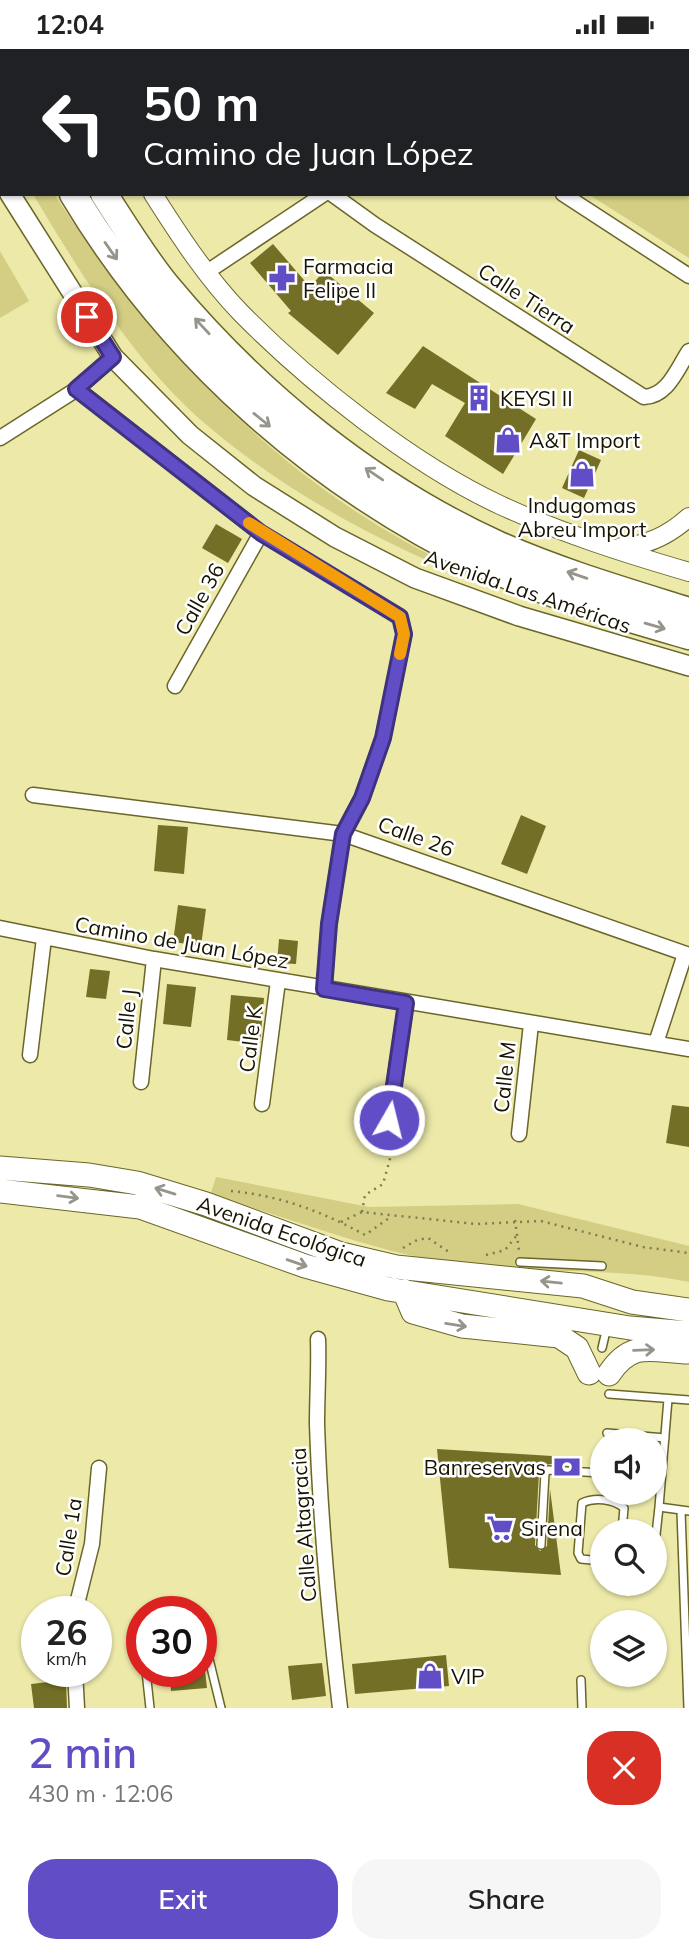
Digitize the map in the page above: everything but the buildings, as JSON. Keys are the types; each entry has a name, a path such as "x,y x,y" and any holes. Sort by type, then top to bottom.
{"highway":[{"path":"74,196 142,292 214,375 250,411 338,480 412,527 485,565 565,597 689,636"},
{"path":"105,196 165,283 199,323 266,389 369,471 422,504 497,544 571,573 689,611"}],"main road":[{"name":"Avenida Las Américas","path":"11,196 113,357 190,435 220,460 309,522 387,565 468,600 689,666"},
{"name":"Avenida Ecológica","path":"0,1168 137,1183 206,1204 341,1254 396,1267 481,1278 584,1275 632,1302 689,1310"},
{"name":"Avenida Ecológica","path":"0,1191 140,1207 305,1266 404,1291 689,1333"},
{"path":"481,1278 492,1295 507,1300 580,1309 608,1323 615,1317 624,1316 689,1324"},
{"path":"404,1291 413,1312 430,1319 462,1326 559,1336 577,1348 602,1380 622,1356 635,1350 689,1352"}],"street":[{"path":"154,196 207,272 240,312 276,345 403,447 496,503 608,548 689,572"},
{"path":"207,272 321,196"},
{"name":"Calle Tierra","path":"335,196 375,225 644,397 654,397 664,391 689,351"},
{"path":"566,196 689,276"},
{"path":"0,438 76,389 113,357"},
{"path":"76,389 261,533 400,617 404,634 383,738 362,798 343,834 329,924 324,989"},
{"path":"608,548 648,544 664,537 689,517"},
{"name":"Calle 36","path":"175,686 261,533"},
{"name":"Calle 26","path":"33,795 343,834 687,954"},
{"name":"Camino de Juan López","path":"0,928 278,981 689,1049"},
{"path":"30,1055 44,938"},
{"path":"656,1043 687,954"},
{"name":"Calle J","path":"141,1082 153,959"},
{"name":"Calle K","path":"262,1104 278,981"},
{"path":"389,1120 406,1003"},
{"name":"Calle M","path":"519,1134 531,1024"},
{"name":"Calle Altagracia","path":"318,1339 320,1388 317,1421 324,1550 340,1708"},
{"name":"Calle 1a","path":"79,1596 92,1544 99,1468"},
{"path":"76,1687 77,1708"}],"lane":[{"path":"520,1262 584,1275 602,1266"},
{"path":"602,1348 608,1323"},
{"path":"602,1380 668,1399 689,1400"},
{"path":"665,1428 668,1399"},
{"path":"541,1545 545,1473 548,1470 590,1472"},
{"path":"590,1560 581,1559 578,1553 582,1503 589,1500 616,1501 624,1508 623,1519"},
{"path":"658,1519 659,1507 685,1511 688,1708"},
{"path":"580,1680 582,1708"},
{"path":"148,1687 150,1708"},
{"path":"216,1687 221,1708"}],"path":[{"path":"362,1212 365,1195 383,1184 395,1146 397,1136 389,1120"},
{"path":"230,1191 285,1199 365,1235 392,1216"},
{"path":"341,1222 362,1212 476,1224 541,1220 643,1247 689,1253"},
{"path":"515,1220 520,1262"}],"shaded area":[{"path":"34,196 55,196 152,326 225,406 265,443 307,477 377,525 428,554 485,579 502,590 424,559 349,522 276,478 242,453 209,427 158,377 112,318"},
{"path":"591,196 689,196 689,258"},
{"path":"0,251 29,301 0,318"},
{"path":"216,1177 369,1207 518,1204 689,1246 689,1282 631,1274 485,1267 425,1258 363,1243 210,1196"}],"slow traffic":[{"path":"249,523 261,533 400,617 404,634 400,654"}],"place":[{"name":"Farmacia Felipe II","path":"282,278"},
{"name":"KEYSI II","path":"479,398"},
{"name":"A&T Import","path":"508,440"},
{"name":"Indugomas Abreu Import","path":"582,474"},
{"name":"Banreservas","path":"567,1467"},
{"name":"Sirena","path":"500,1528"},
{"name":"VIP","path":"430,1676"}],"route":[{"path":"87,317 113,357 76,389 261,533 400,617 404,634 383,738 362,798 343,834 329,924 324,989 406,1003 389,1120"}]}
